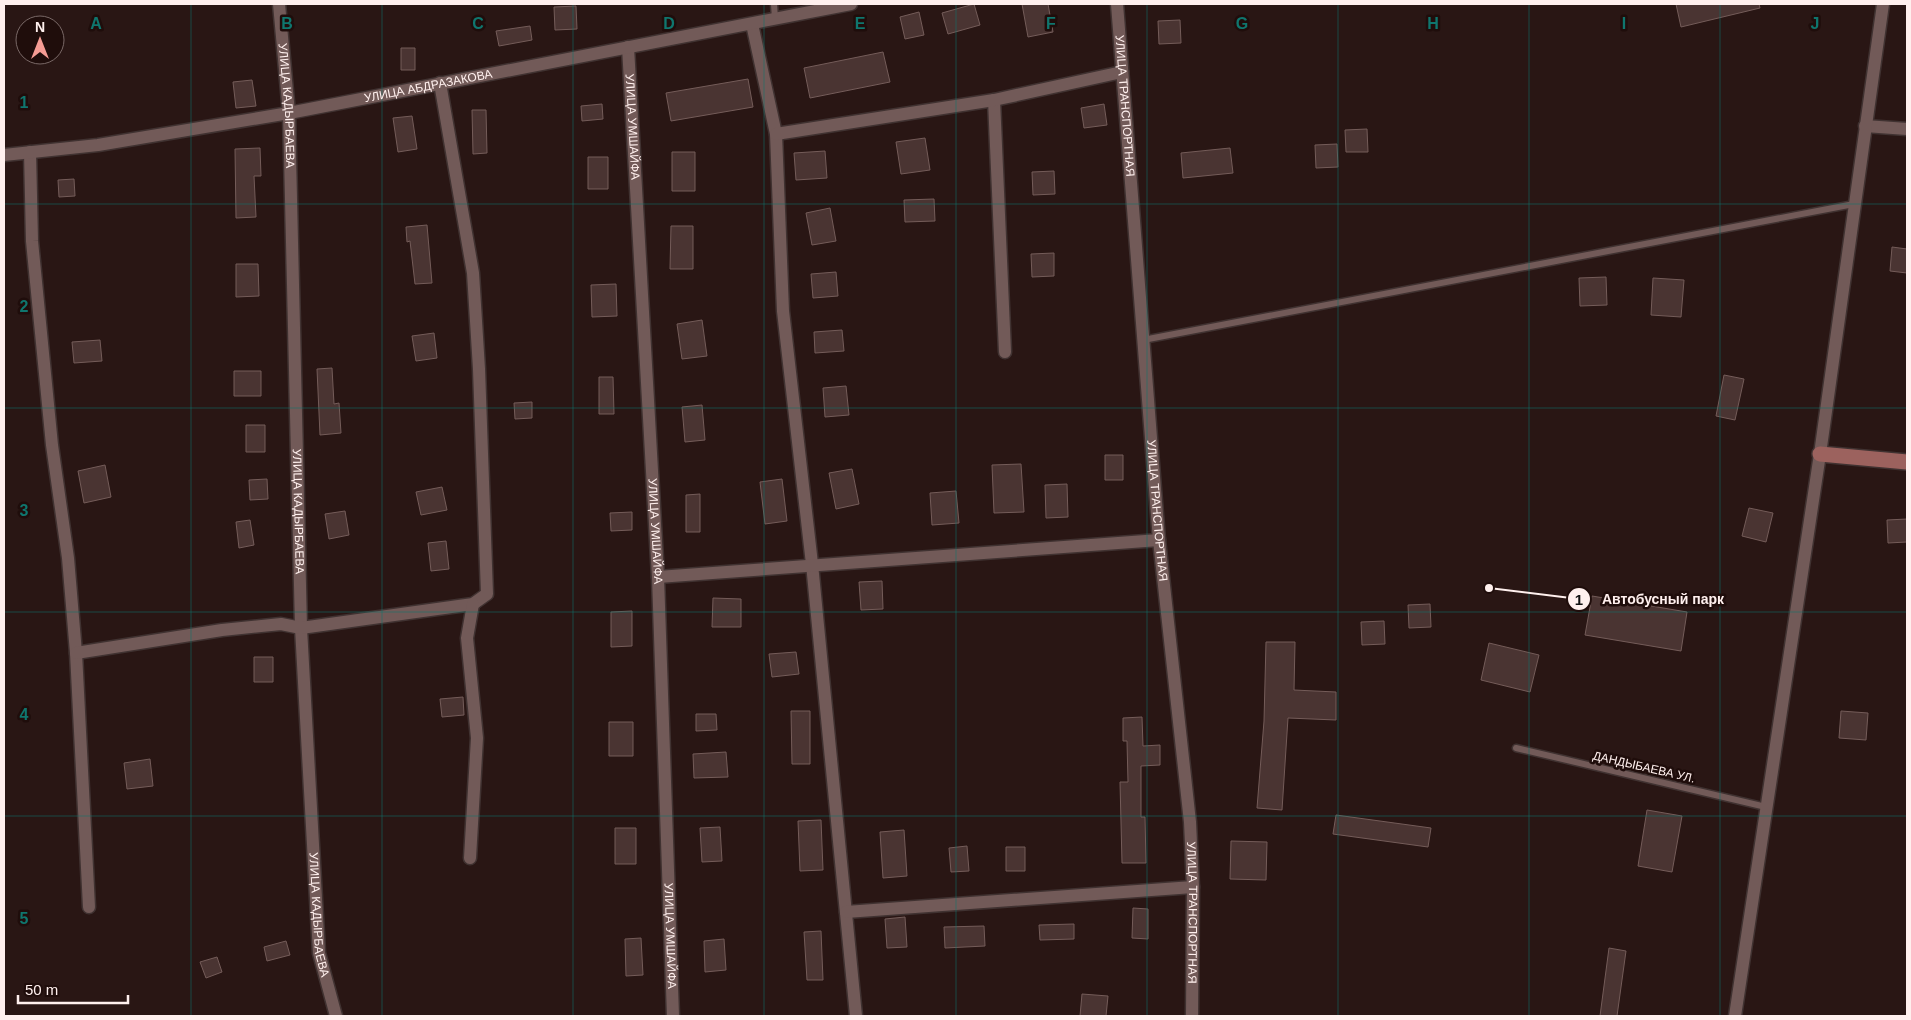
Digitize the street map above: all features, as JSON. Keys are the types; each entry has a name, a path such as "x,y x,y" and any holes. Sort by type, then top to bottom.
{"street":[{"name":"УЛИЦА КАДЫРБАЕВА","path":"279,4 289,113 301,628 319,953 336,1016"},
{"name":"УЛИЦА АБДРАЗАКОВА","path":"4,155 98,145 289,113 851,4"},
{"name":"УЛИЦА ТРАНСПОРТНАЯ","path":"1117,4 1159,540 1190,822 1193,887 1192,1016"},
{"path":"1735,1016 1820,454 1883,4"},
{"path":"752,24 776,134 783,311 812,564 856,1016"},
{"name":"УЛИЦА УМШАЙФА","path":"628,47 658,577 673,1016"},
{"path":"776,134 994,100 1122,72"},
{"path":"76,653 222,630 281,624 301,628 473,604 487,594 479,369 473,273 440,83"},
{"path":"994,100 1005,352"},
{"path":"1865,126 1907,129"},
{"path":"30,152 32,241 52,446 68,558 76,653 89,907"},
{"path":"1820,454 1907,462"},
{"path":"658,577 812,564 1159,540"},
{"path":"470,858 477,738 467,638 473,604"},
{"path":"846,912 1193,887"}],"lane":[{"path":"774,4 775,19"},
{"path":"1143,340 1854,204"},
{"name":"ДАНДЫБАЕВА УЛ.","path":"1516,748 1766,807"}],"building":[{"path":"974,4 980,25 948,34 942,13"},
{"path":"1022,4 1048,4 1053,32 1028,37"},
{"path":"1676,4 1759,4 1760,8 1681,27"},
{"path":"576,6 577,29 555,30 554,7"},
{"path":"919,12 924,35 905,39 900,17"},
{"path":"1180,20 1181,43 1159,44 1158,21"},
{"path":"530,26 532,40 499,46 496,31"},
{"path":"401,48 415,48 415,70 401,70"},
{"path":"883,52 890,82 810,98 804,68"},
{"path":"748,79 753,107 671,121 666,93"},
{"path":"252,80 256,106 236,108 233,82"},
{"path":"602,104 603,119 582,121 581,106"},
{"path":"1104,104 1107,125 1084,128 1081,108"},
{"path":"472,110 486,110 487,153 473,154"},
{"path":"412,116 417,149 398,152 393,118"},
{"path":"1367,129 1368,152 1346,152 1345,130"},
{"path":"925,138 930,170 901,174 896,142"},
{"path":"1337,144 1338,167 1316,168 1315,145"},
{"path":"260,148 261,176 254,176 256,217 236,218 235,149"},
{"path":"1230,148 1233,173 1183,178 1181,153"},
{"path":"825,151 827,178 796,180 794,153"},
{"path":"672,152 695,152 695,191 672,191"},
{"path":"588,157 608,157 608,189 588,189"},
{"path":"1054,171 1055,194 1033,195 1032,172"},
{"path":"74,179 75,196 59,197 58,180"},
{"path":"934,199 935,221 905,222 904,200"},
{"path":"830,208 836,241 812,245 806,213"},
{"path":"427,225 432,283 415,284 410,241 407,242 406,227"},
{"path":"671,226 693,226 693,269 670,269"},
{"path":"1892,247 1907,249 1907,273 1890,271"},
{"path":"1054,253 1054,276 1032,277 1031,254"},
{"path":"236,264 258,264 259,296 236,297"},
{"path":"836,272 838,296 813,298 811,274"},
{"path":"1606,277 1607,305 1580,306 1579,278"},
{"path":"1653,278 1684,280 1681,317 1651,315"},
{"path":"616,284 617,316 592,317 591,285"},
{"path":"702,320 707,356 682,359 677,324"},
{"path":"842,330 844,351 815,353 814,332"},
{"path":"434,333 437,358 416,361 412,336"},
{"path":"100,340 102,361 74,363 72,342"},
{"path":"332,368 334,404 339,403 341,433 320,435 317,369"},
{"path":"234,371 261,371 261,396 234,396"},
{"path":"1724,375 1744,379 1735,420 1716,416"},
{"path":"599,377 613,377 614,414 599,414"},
{"path":"846,386 849,415 825,417 823,388"},
{"path":"532,402 532,418 515,419 514,403"},
{"path":"702,405 705,440 685,442 682,407"},
{"path":"246,425 265,425 265,452 246,452"},
{"path":"1105,455 1123,455 1123,480 1105,480"},
{"path":"1021,464 1024,512 994,513 992,465"},
{"path":"105,465 111,497 84,503 78,471"},
{"path":"852,469 859,504 836,509 829,473"},
{"path":"267,479 268,499 250,500 249,480"},
{"path":"782,479 787,521 765,524 760,482"},
{"path":"1067,484 1068,517 1046,518 1045,485"},
{"path":"442,487 447,510 421,515 416,492"},
{"path":"956,491 959,523 932,525 930,493"},
{"path":"700,494 700,532 686,532 686,495"},
{"path":"1749,508 1773,513 1766,542 1742,536"},
{"path":"345,511 349,535 329,539 325,514"},
{"path":"632,512 632,530 611,531 610,513"},
{"path":"1907,519 1907,542 1888,543 1887,520"},
{"path":"250,520 254,545 239,548 236,522"},
{"path":"446,541 449,569 431,571 428,543"},
{"path":"882,581 883,609 861,610 859,582"},
{"path":"1592,596 1687,612 1681,651 1585,635"},
{"path":"713,598 741,599 741,627 712,627"},
{"path":"1430,604 1431,627 1409,628 1408,605"},
{"path":"632,611 632,646 611,647 611,612"},
{"path":"1384,621 1385,644 1362,645 1361,622"},
{"path":"1266,642 1295,642 1294,690 1336,692 1336,720 1288,718 1282,810 1257,808 1264,721"},
{"path":"1489,643 1539,655 1530,692 1481,680"},
{"path":"796,652 799,674 772,677 769,654"},
{"path":"254,657 273,657 273,682 254,682"},
{"path":"463,697 464,715 442,717 440,699"},
{"path":"791,711 810,711 810,764 792,764"},
{"path":"1841,711 1868,713 1866,740 1839,738"},
{"path":"696,714 716,714 717,730 696,731"},
{"path":"1142,717 1143,746 1160,745 1160,765 1141,766 1141,817 1145,817 1146,863 1122,863 1120,782 1128,782 1127,741 1123,741 1123,718"},
{"path":"609,722 633,722 633,756 609,756"},
{"path":"726,752 728,777 694,778 693,754"},
{"path":"150,759 153,786 127,789 124,763"},
{"path":"1647,810 1682,816 1672,872 1638,866"},
{"path":"1336,815 1431,828 1428,847 1333,834"},
{"path":"821,820 823,870 800,871 798,821"},
{"path":"720,827 722,861 702,862 700,828"},
{"path":"615,828 636,828 636,864 615,864"},
{"path":"904,830 907,876 883,878 880,832"},
{"path":"1231,841 1267,842 1266,880 1230,879"},
{"path":"967,846 969,871 951,872 949,848"},
{"path":"1006,847 1025,847 1025,871 1006,871"},
{"path":"1133,908 1148,909 1148,939 1132,938"},
{"path":"905,917 907,947 887,948 885,919"},
{"path":"1074,924 1074,939 1040,940 1039,925"},
{"path":"984,926 985,946 945,948 944,927"},
{"path":"821,931 823,980 807,980 804,932"},
{"path":"641,938 643,975 626,976 625,939"},
{"path":"724,939 726,970 705,972 704,941"},
{"path":"286,941 290,955 267,961 264,947"},
{"path":"1609,948 1626,951 1617,1016 1600,1016"},
{"path":"217,957 222,972 206,978 200,962"},
{"path":"1082,994 1108,996 1106,1016 1080,1016"}],"place":[{"name":"Автобусный парк","path":"1489,588"}]}
